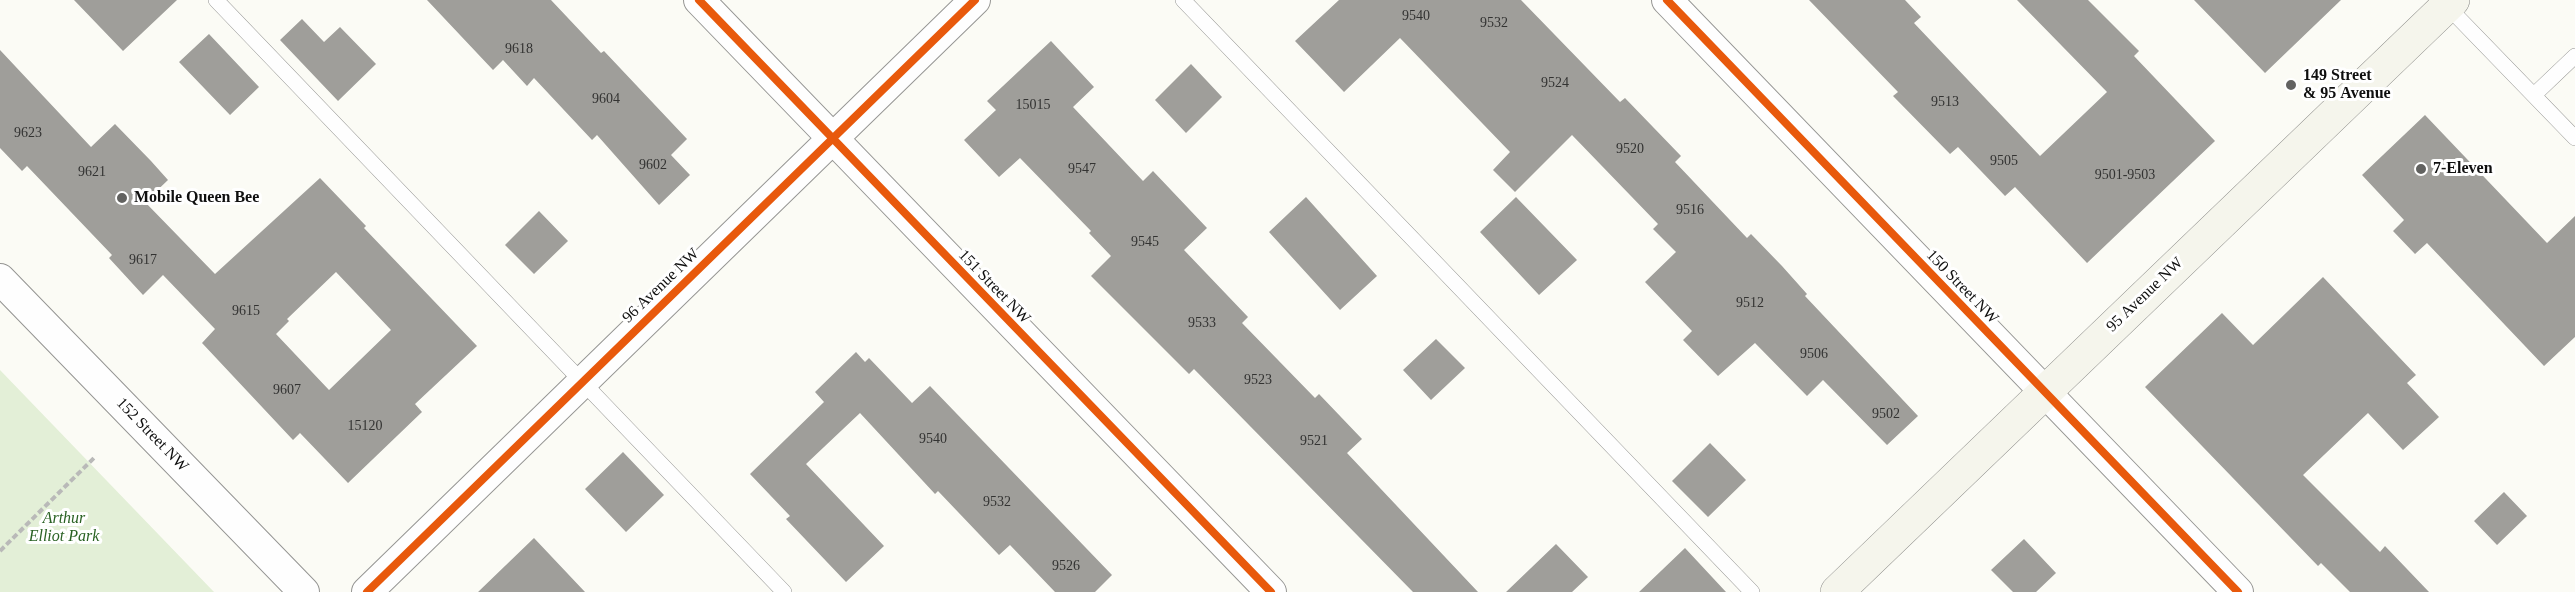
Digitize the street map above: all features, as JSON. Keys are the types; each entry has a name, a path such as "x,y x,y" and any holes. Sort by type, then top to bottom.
{"main road":[{"name":"95 Avenue NW","path":"1837,592 2450,3"}],"street":[{"name":"151 Street NW","path":"699,0 1271,592"},
{"name":"96 Avenue NW","path":"367,592 975,0"},
{"name":"150 Street NW","path":"1667,0 2238,592"},
{"name":"152 Street NW","path":"0,279 304,592"}],"lane":[{"path":"216,0 784,592"},
{"path":"1183,0 1752,592"},
{"path":"2450,3 2575,138"},
{"path":"2534,95 2575,56"}],"path":[{"path":"0,550 96,456"}],"green space":[{"name":"Arthur Elliot Park","path":"0,370 214,592 0,592"}],"building":[{"path":"74,0 177,0 123,51"},
{"path":"427,0 551,0 601,53 604,51 687,139 671,155 690,175 659,205 597,135 592,140 534,78 527,86 503,60 493,70"},
{"path":"1339,0 1521,0 1620,102 1625,98 1681,156 1675,162 1747,238 1751,234 1782,266 1807,294 1805,296 1918,416 1887,445 1823,380 1807,396 1755,343 1718,376 1683,340 1692,331 1645,282 1676,252 1653,229 1658,224 1572,135 1515,192 1493,170 1510,152 1400,38 1344,92 1295,41"},
{"path":"1809,0 1905,0 1921,17 1914,23 2040,156 2107,92 2017,0 2088,0 2139,51 2134,56 2215,141 2087,263 2015,187 2005,196 1958,147 1950,154 1893,96 1898,92"},
{"path":"2194,0 2341,0 2265,73"},
{"path":"302,19 324,42 340,27 376,64 338,101 280,40"},
{"path":"209,34 259,87 230,115 179,62"},
{"path":"1051,41 1094,87 1073,107 1143,181 1153,171 1207,228 1184,250 1248,317 1242,323 1315,398 1319,394 1362,439 1347,453 1478,592 1413,592 1194,369 1189,374 1091,276 1111,256 1089,233 1091,231 1020,158 999,177 964,140 996,110 987,101"},
{"path":"0,50 91,147 115,124 151,161 168,180 145,202 215,274 320,178 366,226 364,228 477,346 415,404 422,412 348,483 300,433 293,440 202,343 215,329 163,275 143,295 109,258 112,255 27,166 22,171 0,148","holes":["336,272 391,330 329,390 276,334 289,321 287,319"]},
{"path":"1191,64 1222,97 1186,133 1155,100"},
{"path":"2425,115 2547,243 2575,216 2575,337 2544,366 2427,243 2415,254 2393,231 2404,220 2362,175"},
{"path":"1306,197 1377,276 1340,310 1269,232"},
{"path":"1516,197 1577,260 1539,295 1480,232"},
{"path":"539,211 568,241 534,274 505,245"},
{"path":"2323,277 2416,375 2407,383 2439,417 2403,450 2368,413 2303,475 2380,552 2385,546 2429,592 2350,592 2321,563 2318,566 2145,387 2222,313 2253,345"},
{"path":"1436,339 1465,368 1431,400 1403,370"},
{"path":"856,352 865,362 869,358 912,403 930,386 1112,575 1095,592 1055,592 1010,545 999,555 938,491 935,494 860,413 806,464 884,546 846,582 786,519 790,516 750,474 824,402 815,392"},
{"path":"1710,443 1746,480 1708,517 1672,481"},
{"path":"623,452 664,495 626,532 585,489"},
{"path":"2504,492 2527,516 2497,545 2474,521"},
{"path":"534,538 585,592 478,592"},
{"path":"2024,539 2056,573 2036,592 2013,592 1991,570"},
{"path":"1556,544 1588,577 1572,592 1506,592"},
{"path":"1685,548 1726,592 1639,592"}],"cycle path":[{"path":"699,0 1271,592"},
{"path":"367,592 975,0"},
{"path":"1667,0 2238,592"}],"place":[{"name":"149 Street & 95 Avenue","path":"2291,85"},
{"name":"7-Eleven","path":"2421,169"},
{"name":"Mobile Queen Bee","path":"122,198"}]}
